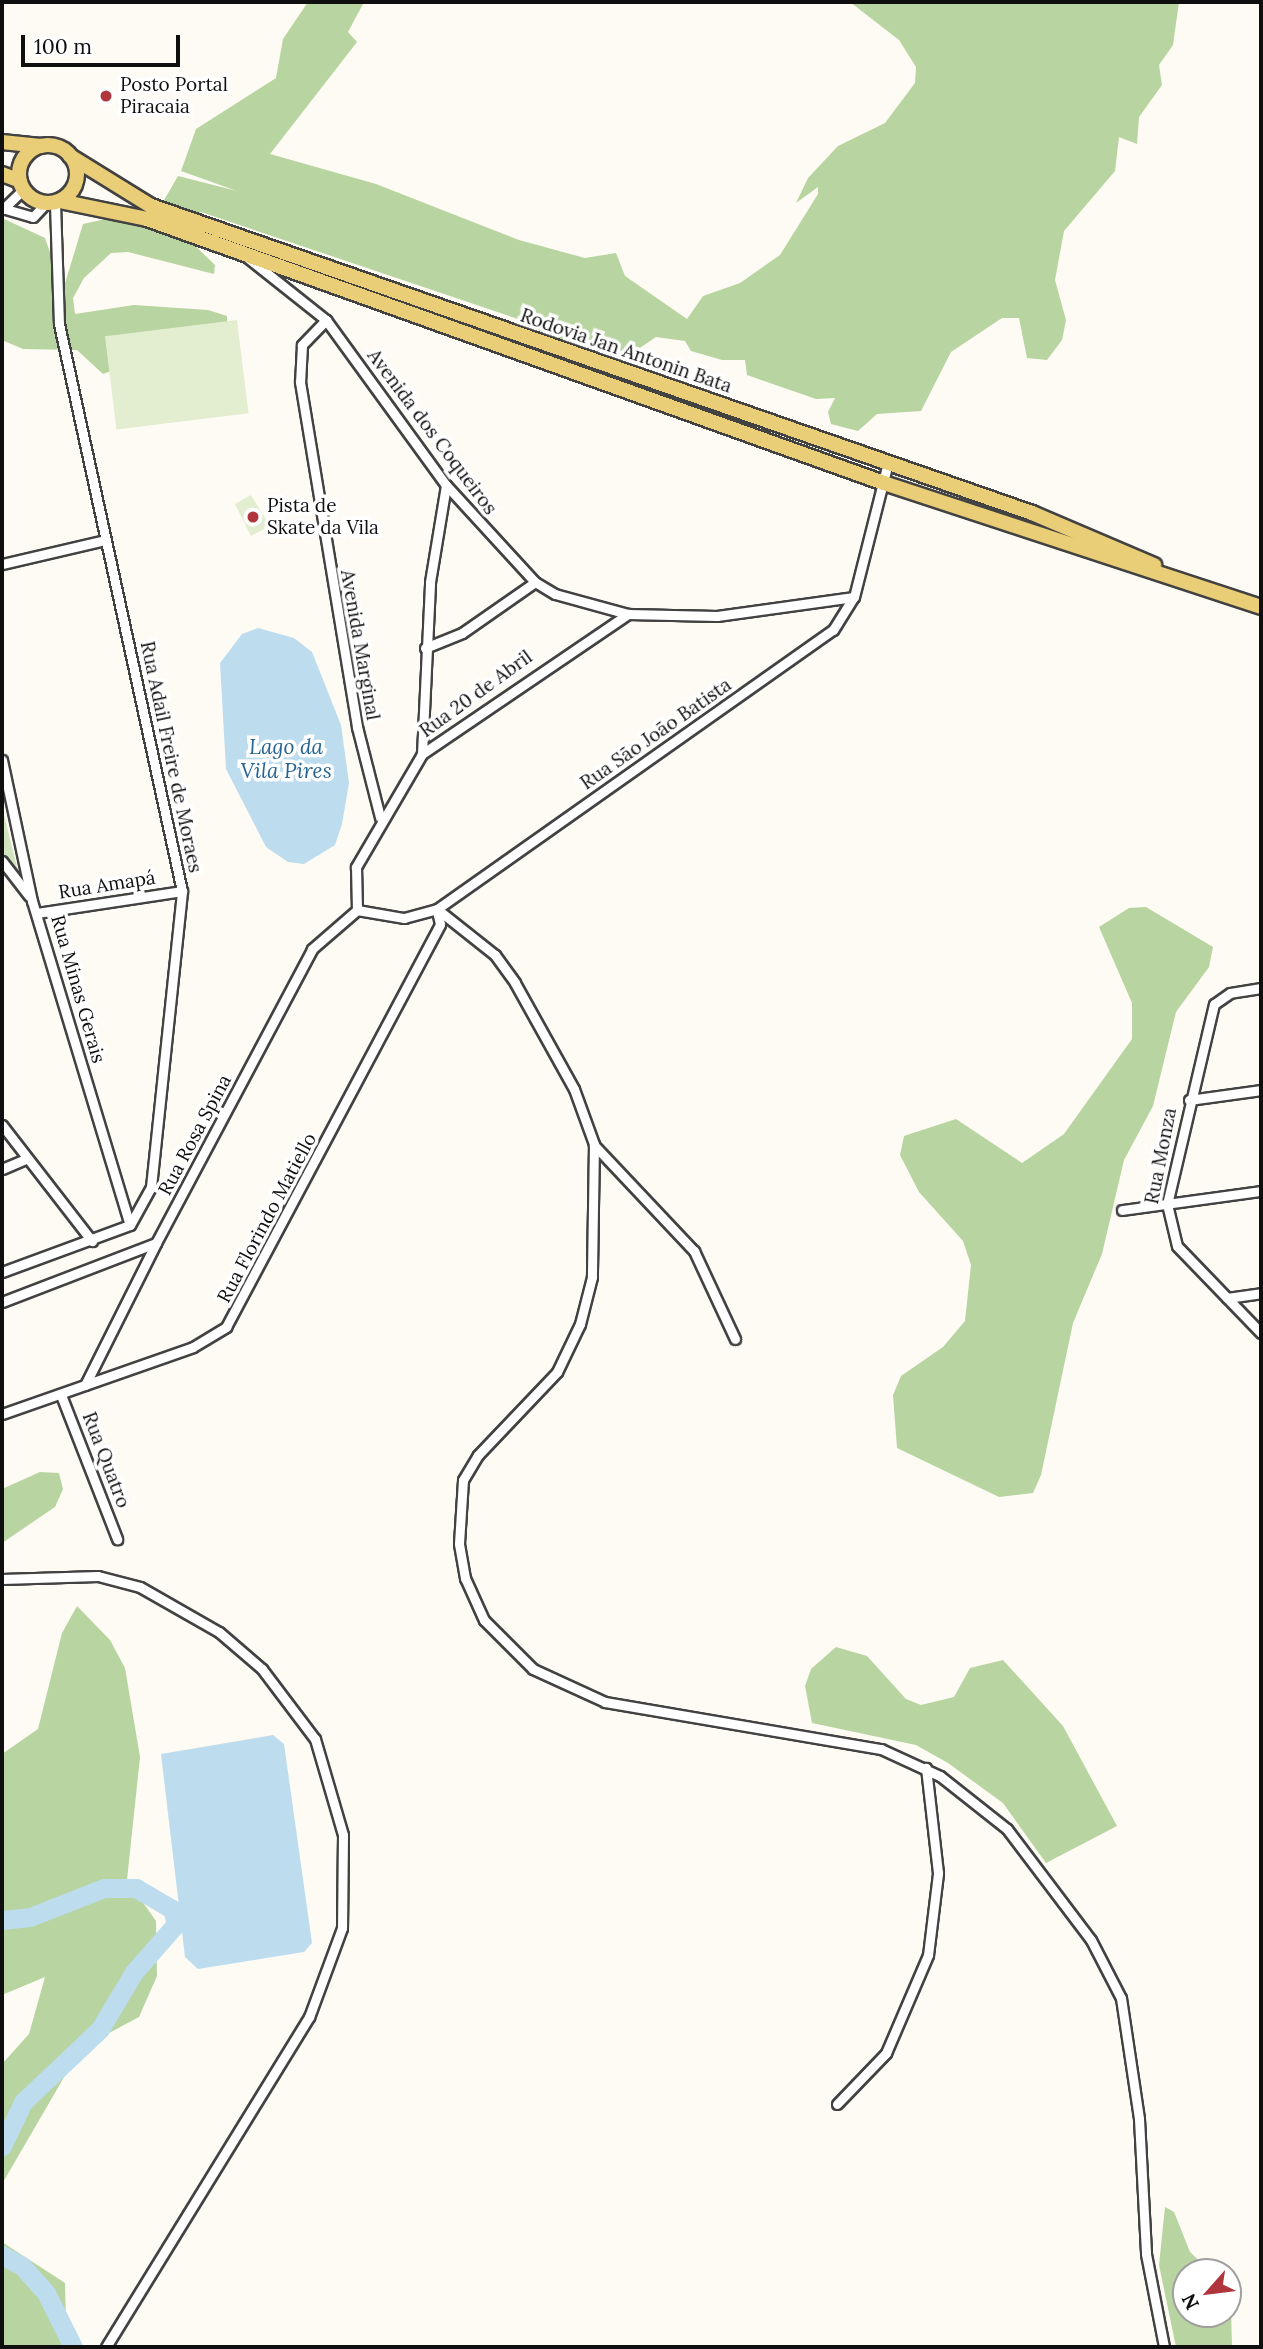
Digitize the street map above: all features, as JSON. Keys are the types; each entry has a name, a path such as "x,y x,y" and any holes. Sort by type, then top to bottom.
{"main road":[{"name":"Rodovia Jan Antonin Bata","path":"2,142 41,146 70,156 151,206 1078,531 1174,575"},
{"path":"22,185 21,163 41,146"},
{"path":"54,202 77,176 70,156"},
{"name":"Rodovia Jan Antonin Bata","path":"2,174 54,202 147,219 884,483 1174,575 1261,607"}],"street":[{"path":"22,185 2,208 33,217 54,202"},
{"name":"Rua Adail Freire de Moraes","path":"54,202 59,324 101,541 144,695 182,891 151,1187 130,1225"},
{"name":"Avenida dos Coqueiros","path":"244,255 326,320 446,485 535,582 582,606 628,614 717,616 854,597"},
{"name":"Avenida Marginal","path":"326,320 302,345 300,382 354,714 380,817"},
{"name":"Rua São João Batista","path":"357,910 404,918 437,909 832,630 854,597 888,463"},
{"path":"422,754 425,648 446,485"},
{"path":"2,564 101,541"},
{"path":"425,648 462,633 535,582"},
{"name":"Rua 20 de Abril","path":"357,910 356,867 380,817 422,754 628,614"},
{"name":"Rua Minas Gerais","path":"2,760 32,901 130,1225"},
{"path":"2,861 32,901"},
{"name":"Rua Amapá","path":"37,913 182,891"},
{"path":"437,909 495,955 515,984 574,1088 594,1144 592,1277 580,1324 557,1372 478,1455 463,1480 459,1544 465,1578 484,1620 533,1669 605,1702 881,1749 926,1768 1007,1829 1091,1940 1121,1998 1139,2119 1146,2253 1164,2347"},
{"name":"Rua Florindo Matiello","path":"2,1414 193,1347 233,1318 440,924 437,909"},
{"name":"Rua Rosa Spina","path":"85,1385 156,1243 312,949 357,910"},
{"name":"Rua Monza","path":"1261,989 1220,998 1189,1100 1167,1204 1177,1246 1261,1334"},
{"path":"1189,1100 1261,1090"},
{"path":"2,1125 92,1241"},
{"path":"594,1144 694,1251 734,1339"},
{"path":"2,1169 26,1159"},
{"path":"1122,1210 1261,1191"},
{"path":"2,1272 130,1225"},
{"path":"2,1302 156,1243"},
{"path":"1227,1298 1261,1293"},
{"name":"Rua Quatro","path":"61,1395 117,1539"},
{"path":"2,1578 98,1576 141,1587 219,1632 262,1669 315,1739 344,1835 342,1928 309,2017 106,2347"},
{"path":"837,2104 886,2053 928,1955 938,1873 926,1768"}],"green space":[{"path":"308,2 364,2 348,32 357,42 270,154 376,184 519,240 585,258 616,253 625,276 687,319 703,296 740,283 780,255 818,194 818,187 796,203 808,178 838,146 885,123 915,83 916,67 899,40 850,2 1179,2 1173,45 1159,65 1162,85 1139,117 1137,144 1119,137 1115,171 1064,231 1055,280 1066,320 1062,340 1047,360 1027,358 1019,318 1002,318 951,352 921,411 877,414 858,431 831,424 828,412 835,398 816,399 747,375 745,360 722,360 691,351 685,341 656,337 634,352 569,346 515,318 201,212 191,217 189,240 215,265 214,274 128,252 111,253 84,278 73,298 75,314 134,305 208,310 227,316 227,325 103,374 77,350 23,349 4,341 2,218 45,238 63,290 83,224 119,216 163,230 170,206 163,202 178,176 237,191 181,171 196,129 276,78 283,39"},
{"path":"237,320 248,413 116,430 105,336"},
{"name":"Pista de Skate da Vila","path":"251,495 270,526 251,536 235,504"},
{"path":"2,807 20,879 2,856"},
{"path":"1146,907 1213,947 1209,967 1176,1012 1153,1106 1124,1160 1102,1254 1073,1323 1041,1475 1033,1493 999,1497 897,1448 893,1395 901,1376 943,1347 965,1321 971,1265 963,1241 919,1192 900,1155 904,1136 956,1119 1022,1163 1064,1134 1132,1039 1132,1003 1099,927 1129,908"},
{"path":"40,1472 59,1473 63,1489 55,1507 2,1543 2,1489"},
{"path":"77,1606 110,1640 125,1668 140,1757 127,1880 156,1921 157,1976 139,2017 81,2048 2,2184 2,2064 29,2034 45,1977 2,1995 2,1754 38,1729 62,1633"},
{"path":"836,1647 867,1656 906,1699 921,1705 954,1697 970,1668 1003,1660 1063,1726 1117,1826 1046,1863 1003,1803 948,1763 916,1745 812,1723 805,1686 811,1669"},
{"path":"1165,2207 1174,2212 1190,2252 1196,2258 1172,2258 1172,2328 1159,2265"},
{"path":"2,2242 65,2283 66,2322 77,2347 2,2347"},
{"path":"1172,2328 1232,2328 1232,2347 1176,2347"}],"water":[{"name":"Lago da Vila Pires","path":"258,628 294,638 312,652 341,725 349,783 342,824 335,845 304,864 288,862 266,847 226,769 220,663 242,634"},
{"path":"273,1735 284,1744 312,1943 304,1952 198,1969 185,1957 161,1754"}],"waterway":[{"path":"2,1920 30,1917 104,1888 136,1888 172,1909 176,1924 134,1972 100,2029 23,2102 2,2146"},
{"path":"2,2255 22,2266 46,2293 73,2347"}],"place":[{"name":"Posto Portal Piracaia","path":"106,96"},
{"name":"Pista de Skate da Vila","path":"253,517"}]}
